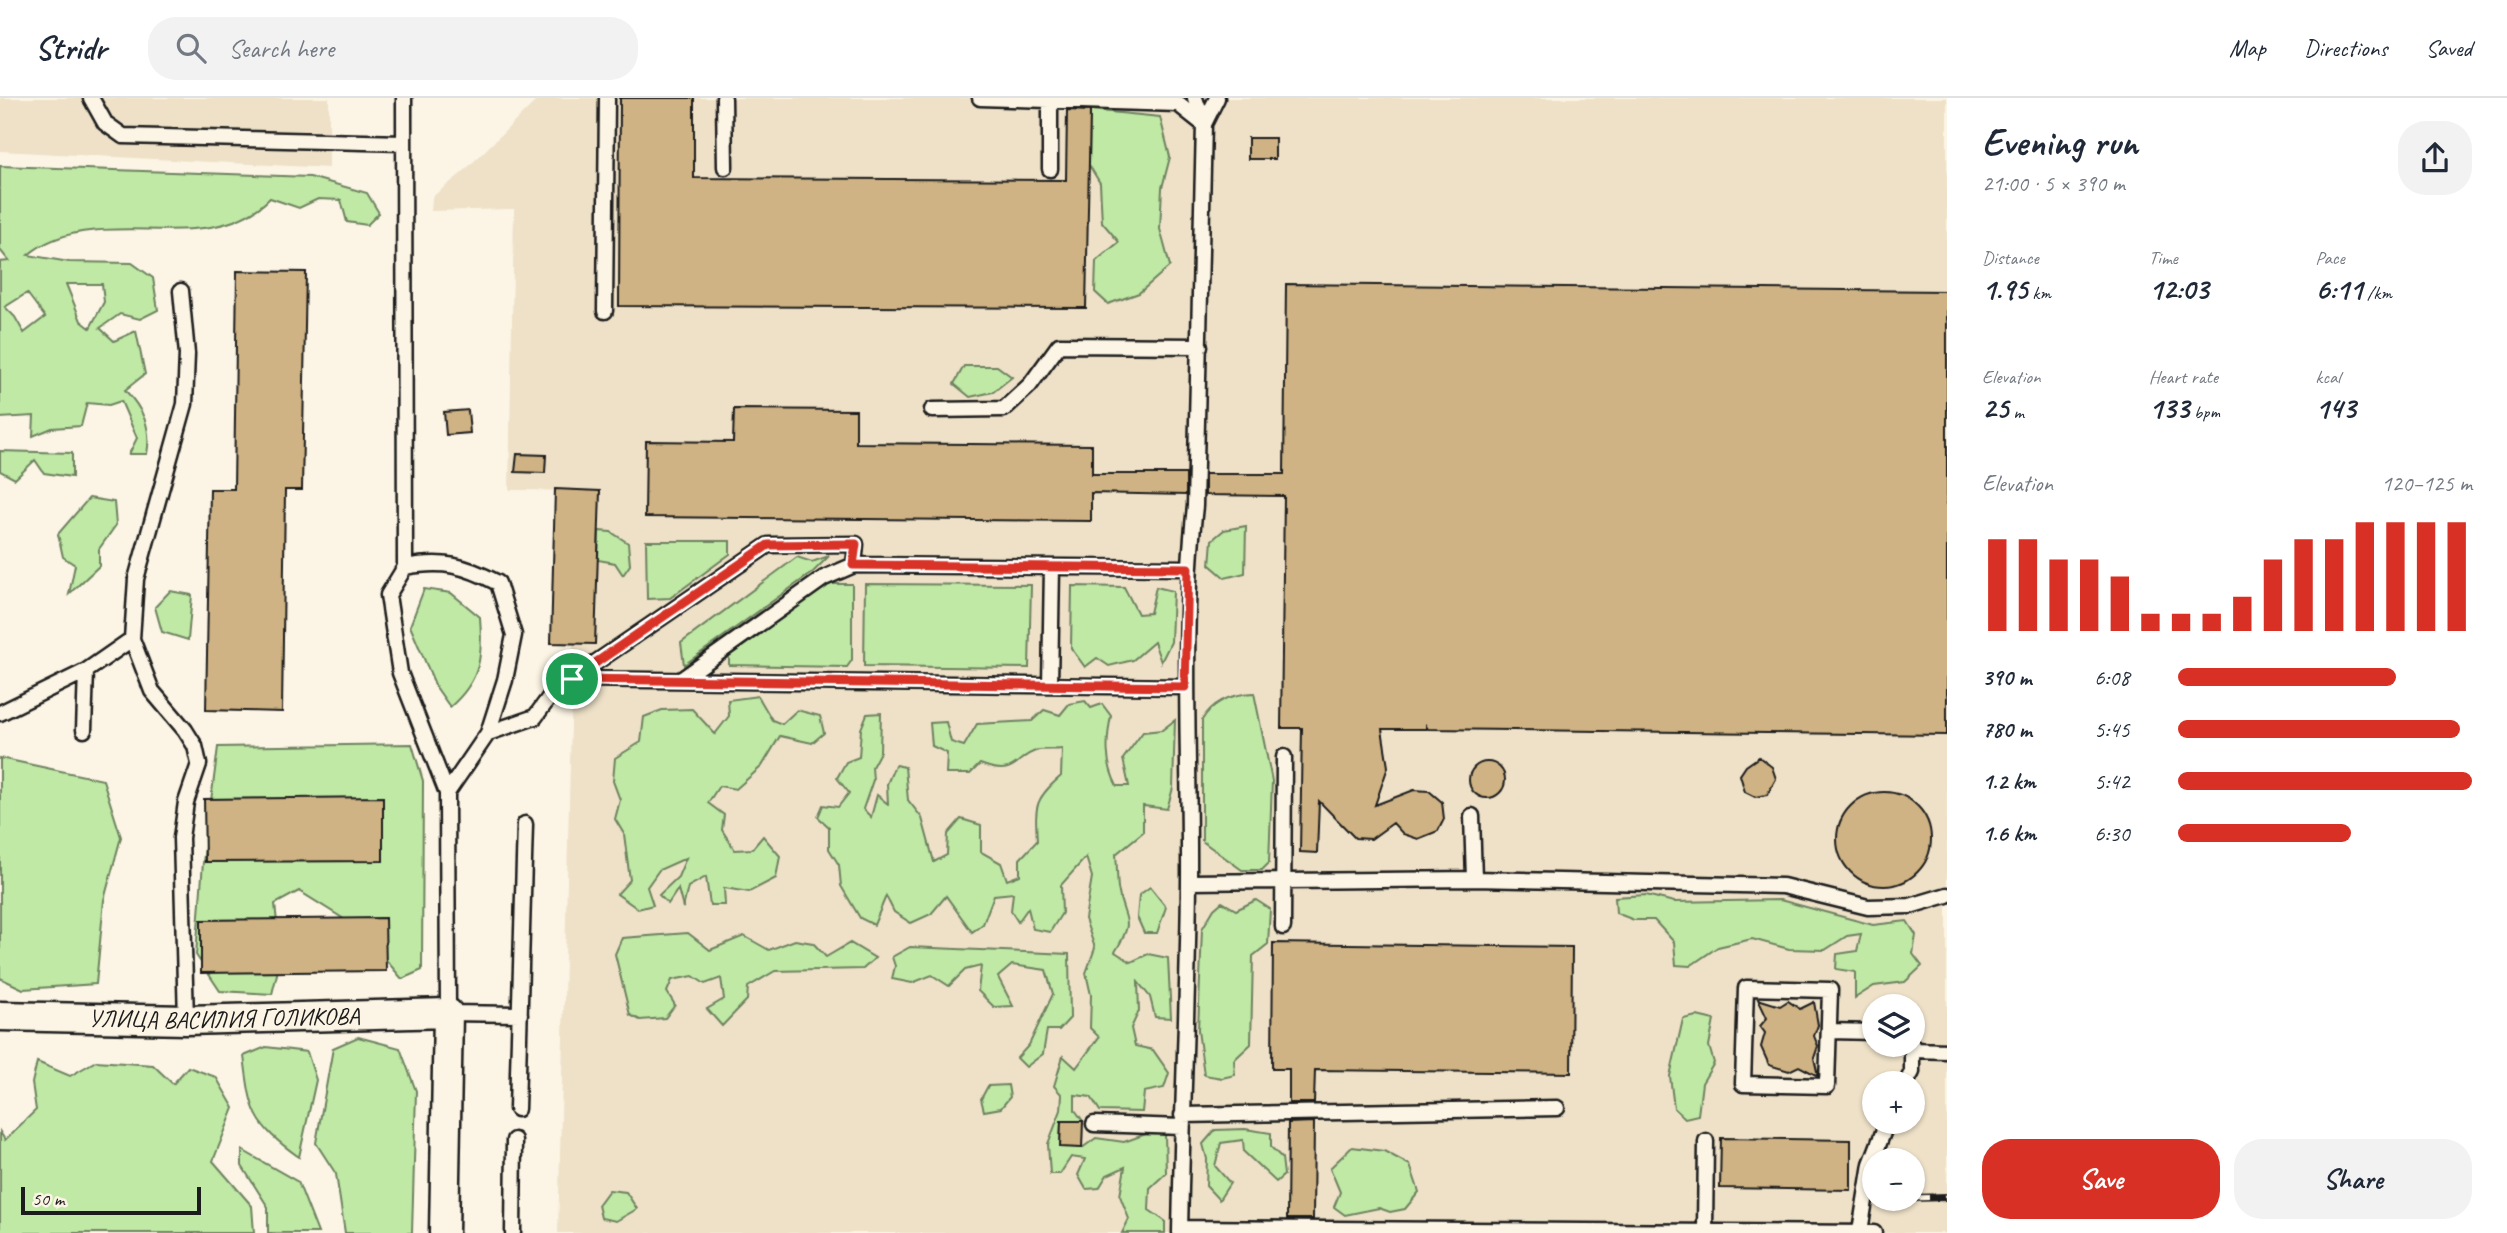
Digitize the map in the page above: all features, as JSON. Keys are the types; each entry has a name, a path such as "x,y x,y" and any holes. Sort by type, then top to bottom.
{"street":[{"name":"УЛИЦА ВАСИЛИЯ ГОЛИКОВА","path":"0,1016 186,1020 448,1013"},
{"path":"444,1233 448,1013"}],"lane":[{"path":"90,98 105,123 123,136 403,143"},
{"path":"404,98 405,567 388,596 400,673 447,793 448,1013 520,1014"},
{"path":"606,311 607,98"},
{"path":"724,98 725,167"},
{"path":"980,98 1178,103 1203,124"},
{"path":"1195,98 1203,124 1195,506 1188,568 1185,687 1189,882 1180,1230 1867,1232 1871,1164 1882,1134"},
{"path":"1203,124 1216,98"},
{"path":"1050,99 1050,169"},
{"path":"181,291 187,354 186,404 136,579 132,639 152,691 185,730 195,746 199,764 186,802 181,838 186,1020"},
{"path":"932,410 1004,409 1030,385 1059,345 1200,346"},
{"path":"488,733 534,717 557,687 768,545 856,544 853,565"},
{"path":"405,567 435,561 473,570 499,583 514,635 505,680 488,733 447,793"},
{"path":"682,679 824,578 853,565 1188,568"},
{"path":"1050,685 1052,567"},
{"path":"0,713 86,671 132,639"},
{"path":"84,730 86,671"},
{"path":"572,679 1185,687"},
{"path":"1283,927 1284,757"},
{"path":"1472,816 1474,879"},
{"path":"517,1110 525,824"},
{"path":"1189,882 1474,879 1783,886 1868,907 1910,906 1947,895"},
{"path":"1746,988 1830,990 1829,1031 1827,1086 1743,1084 1746,988"},
{"path":"1829,1031 1862,1032"},
{"path":"1925,1048 1947,1051"},
{"path":"1094,1124 1557,1108"},
{"path":"513,1233 514,1140"},
{"path":"1705,1230 1706,1141"}],"shaded area":[{"path":"0,98 329,98 329,168 0,151"},
{"path":"539,98 1947,98 1947,1233 558,1233 573,644 595,644 600,491 509,490 514,209 431,211 432,197 462,173"}],"green space":[{"path":"1090,110 1160,117 1170,157 1162,188 1160,229 1170,266 1139,293 1108,304 1095,292 1096,261 1119,242 1102,222 1100,183 1089,165"},
{"path":"0,166 310,177 367,193 379,213 367,225 347,222 341,200 318,199 299,208 270,198 244,217 215,226 85,231 55,239 28,255 69,262 132,263 153,278 158,310 140,319 120,314 100,328 114,341 136,331 145,374 125,390 145,419 147,454 129,454 137,438 121,401 109,405 87,403 81,426 52,428 33,436 34,416 0,418 0,262 9,261 0,250","holes":["66,284 102,284 104,302 90,328 81,321","27,293 45,317 24,333 15,317 5,307"]},
{"path":"964,366 997,366 1012,377 993,392 970,397 954,384"},
{"path":"0,451 72,453 72,477 44,473 35,460 15,479 0,471"},
{"path":"89,498 114,502 116,525 99,549 99,566 69,594 75,565 63,557 58,534"},
{"path":"1246,526 1245,573 1225,578 1210,565 1212,540 1224,530"},
{"path":"599,531 611,532 628,543 630,565 623,575 615,563 598,560"},
{"path":"646,541 730,541 730,554 670,598 647,599"},
{"path":"829,556 813,572 684,665 681,643 797,557 812,562"},
{"path":"827,584 852,584 852,660 847,667 729,665 729,656"},
{"path":"865,584 1031,585 1029,668 864,666"},
{"path":"1072,586 1124,587 1138,614 1150,613 1156,587 1173,591 1171,642 1161,662 1154,642 1133,660 1109,666 1097,658 1085,667 1071,648"},
{"path":"424,589 451,593 480,617 481,644 478,666 468,687 450,707 436,687 410,626"},
{"path":"170,591 192,595 188,640 162,632 155,607"},
{"path":"1254,693 1272,781 1269,863 1262,870 1242,870 1202,841 1202,720 1218,703"},
{"path":"758,696 772,720 782,724 797,710 820,716 824,733 812,743 780,736 762,766 736,789 719,786 708,803 724,815 722,830 735,850 752,849 763,836 780,856 776,878 749,892 724,888 725,905 710,905 706,877 688,887 683,908 678,889 668,904 659,895 678,877 686,858 659,870 647,887 653,905 638,909 617,894 630,880 624,834 615,819 620,800 613,781 615,758 641,742 644,717 662,710 692,709 715,734 729,716 728,700"},
{"path":"1085,701 1091,708 1102,704 1111,716 1108,752 1110,769 1117,786 1129,786 1123,759 1143,732 1162,730 1175,720 1173,788 1167,809 1143,806 1143,832 1116,854 1118,888 1127,925 1115,952 1131,962 1148,954 1168,958 1171,1018 1155,1017 1150,997 1138,982 1139,1011 1131,1028 1135,1046 1153,1050 1169,1073 1164,1088 1144,1092 1142,1112 1100,1111 1091,1097 1075,1095 1075,1110 1083,1121 1061,1121 1060,1146 1082,1148 1096,1138 1124,1142 1146,1134 1165,1134 1166,1173 1150,1188 1149,1210 1165,1221 1165,1233 1122,1233 1129,1219 1120,1196 1125,1167 1107,1175 1099,1188 1086,1189 1078,1175 1085,1159 1071,1157 1060,1174 1050,1174 1048,1144 1061,1110 1062,1095 1054,1086 1063,1056 1076,1068 1099,1037 1090,1028 1091,995 1086,973 1095,948 1085,919 1092,877 1086,857 1061,885 1062,913 1050,932 1033,929 1028,908 1018,922 1011,911 1013,893 994,895 983,924 972,932 946,896 931,914 911,923 894,912 886,896 874,925 860,918 841,886 839,865 829,849 829,827 818,817 823,805 838,807 849,793 837,778 846,762 859,757 861,729 867,714 881,713 880,752 872,767 873,780 863,809 871,817 877,795 888,804 887,784 895,765 905,767 908,800 922,818 934,862 947,855 948,834 961,819 981,825 981,852 1001,863 1007,880 1020,875 1020,859 1037,841 1038,804 1061,776 1062,749 1039,750 1009,768 993,768 980,764 970,774 946,774 947,753 932,746 930,723 946,722 951,742 964,746 977,724 1032,721 1044,710 1060,715 1069,704"},
{"path":"412,744 423,781 422,970 402,979 360,929 299,891 275,904 281,958 272,994 220,991 196,955 203,862 218,747"},
{"path":"0,758 103,780 121,837 104,900 96,984 23,989 0,978"},
{"path":"1150,887 1166,907 1157,933 1144,933 1137,917 1139,895"},
{"path":"1646,895 1674,902 1780,900 1873,925 1907,921 1916,935 1913,954 1922,966 1905,982 1874,986 1855,998 1855,972 1836,969 1837,954 1857,951 1861,934 1847,936 1825,950 1789,949 1752,939 1718,947 1690,966 1676,965 1674,942 1654,920 1634,920 1616,913 1615,897"},
{"path":"1256,900 1270,909 1268,944 1253,956 1251,1044 1234,1060 1235,1075 1222,1078 1204,1075 1198,1030 1202,929 1214,909 1222,902 1236,910"},
{"path":"688,933 710,950 744,936 769,950 795,940 813,943 826,957 850,943 875,958 863,969 775,971 748,987 747,1000 722,1026 707,1009 724,999 721,978 705,984 693,976 672,980 667,992 675,1005 665,1018 640,1020 630,1015 615,954 622,938"},
{"path":"910,947 1069,954 1070,1018 1059,1030 1047,1030 1043,1054 1026,1067 1017,1058 1029,1045 1053,994 1046,970 1012,965 998,977 1013,1006 994,1007 978,991 981,966 965,970 949,986 932,975 912,983 892,979 895,966 892,957"},
{"path":"1697,1016 1714,1020 1709,1046 1714,1063 1702,1083 1698,1115 1685,1118 1674,1108 1670,1076 1683,1019"},
{"path":"358,1037 400,1048 416,1091 412,1233 345,1233 336,1174 316,1143 333,1048"},
{"path":"266,1047 307,1052 316,1080 299,1157 263,1125 252,1104 244,1056"},
{"path":"96,1061 153,1065 173,1084 188,1067 216,1077 234,1108 213,1161 252,1206 254,1233 0,1233 0,1132 5,1140 36,1110 32,1083 37,1062 70,1076"},
{"path":"1008,1085 1010,1097 1001,1108 984,1111 981,1099 988,1086"},
{"path":"1245,1129 1271,1133 1271,1147 1282,1158 1284,1175 1276,1182 1244,1152 1243,1140 1221,1143 1215,1166 1230,1183 1219,1200 1206,1186 1207,1159 1203,1144 1215,1130"},
{"path":"1352,1147 1384,1151 1410,1165 1419,1192 1405,1209 1390,1212 1379,1208 1345,1215 1334,1207 1340,1192 1330,1168"},
{"path":"242,1150 298,1182 318,1233 268,1233 268,1207 242,1166"},
{"path":"609,1190 626,1192 637,1209 616,1221 601,1218 598,1205"}],"building":[{"path":"620,98 694,98 694,178 1066,180 1067,110 1090,111 1086,308 619,306"},
{"path":"1248,138 1275,138 1275,159 1248,159"},
{"path":"237,271 306,272 302,490 285,490 282,712 206,710 210,489 234,489"},
{"path":"1286,284 1947,291 1947,735 1428,729 1426,726 1426,729 1382,729 1388,767 1375,805 1414,790 1429,791 1442,802 1444,819 1438,831 1418,839 1403,834 1393,823 1371,839 1355,838 1319,801 1317,853 1300,852 1302,728 1281,728 1284,496 1205,495 1205,474 1284,474"},
{"path":"734,409 856,410 856,443 1092,445 1092,474 1186,474 1186,495 1091,493 1091,521 645,517 646,441 733,442"},
{"path":"468,410 470,433 446,435 444,412"},
{"path":"517,454 546,455 545,473 515,472"},
{"path":"555,489 600,491 595,644 551,643"},
{"path":"1759,757 1772,767 1776,779 1767,795 1755,797 1745,792 1740,775 1746,766"},
{"path":"1487,762 1500,767 1505,780 1500,793 1487,798 1474,793 1469,780 1474,767"},
{"path":"1884,792 1902,796 1917,806 1927,821 1931,839 1927,857 1917,872 1902,882 1884,886 1866,882 1851,872 1841,857 1837,839 1841,821 1851,806 1866,796"},
{"path":"383,797 383,861 205,862 204,799"},
{"path":"385,918 386,971 201,973 201,920"},
{"path":"1273,943 1572,947 1571,1073 1315,1070 1314,1103 1289,1103 1289,1069 1272,1069"},
{"path":"1758,999 1780,1006 1788,1001 1800,1009 1814,1002 1818,1025 1814,1036 1818,1046 1814,1058 1818,1076 1799,1066 1789,1071 1769,1065 1761,1047 1765,1033 1760,1026 1767,1018"},
{"path":"1061,1121 1083,1121 1082,1148 1060,1147"},
{"path":"1314,1122 1313,1219 1287,1219 1288,1123"},
{"path":"1721,1138 1851,1140 1851,1190 1720,1188"}],"railway":[{"path":"1925,1198 1947,1197"}],"route":[{"path":"856,544 853,565 1188,568 1185,687 572,679 768,545 856,544"}]}
